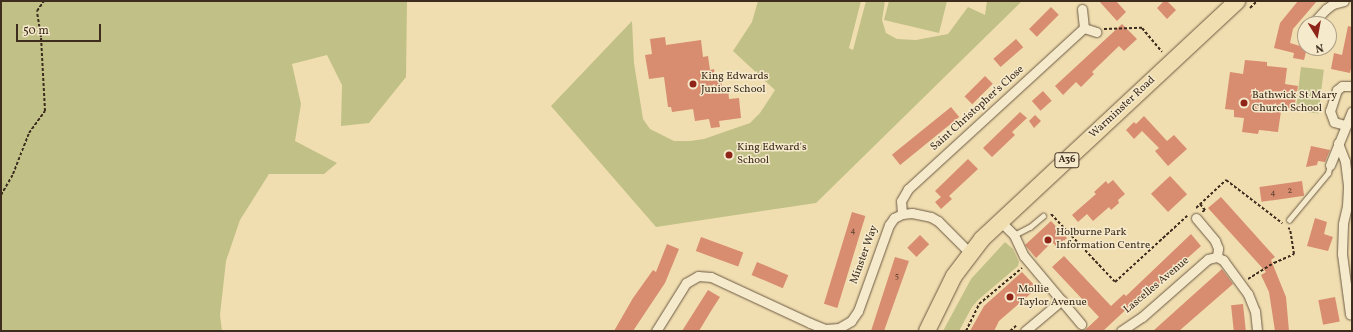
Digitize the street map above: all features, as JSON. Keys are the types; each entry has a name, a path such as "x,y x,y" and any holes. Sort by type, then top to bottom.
{"highway":[{"name":"Warminster Road","path":"927,331 954,276 970,253 1000,221 1237,1"}],"street":[{"path":"1319,16 1332,4 1345,1 1352,2"},
{"path":"1082,9 1084,28 1096,32"},
{"name":"Saint Christopher's Close","path":"902,214 902,201 908,190 1084,28"},
{"path":"1345,125 1334,122 1330,111 1337,90 1342,86 1352,86"},
{"path":"1330,165 1345,125 1352,111"},
{"path":"1338,143 1345,161 1348,186 1347,206 1343,224 1342,254 1350,314"},
{"path":"902,214 920,215 938,221 970,253"},
{"name":"Minster Way","path":"656,331 686,284 698,276 711,277 808,327 825,329 839,328 851,321 858,311 889,225 894,218 902,214"},
{"path":"1193,214 1215,241 1218,248 1212,258 1223,260 1248,294 1255,311 1257,331"},
{"path":"1000,221 1014,235 1020,249 1029,262 1081,324"},
{"name":"Lascelles Avenue","path":"1122,331 1134,328 1142,317 1212,258"},
{"path":"1025,331 1062,300"}],"lane":[{"path":"1289,220 1328,173 1330,165"},
{"path":"1014,235 1030,227 1043,216"}],"path":[{"path":"1,195 13,174 29,133 45,111 41,37 37,11 44,1"},
{"path":"1096,32 1101,29 1142,28 1171,62"},
{"path":"1046,209 1115,282 1193,214 1226,180 1290,229 1294,254 1274,263 1249,279"},
{"path":"966,331 979,304 1029,262"}],"green space":[{"path":"1,1 407,1 406,77 369,123 341,126 342,85 327,55 292,64 301,104 295,141 337,163 324,174 269,174 240,220 226,261 220,315 222,331 1,331"},
{"name":"King Edward's School","path":"758,1 861,1 849,48 853,50 866,1 885,1 882,20 886,33 897,39 916,40 948,34 968,7 985,15 987,1 1022,1 816,203 656,227 551,106 632,21 634,63 643,119 650,129 674,141 690,141 704,139 750,123 760,113 775,90 733,51 752,22"},
{"path":"889,1 947,1 939,33 884,20"},
{"path":"1301,67 1324,70 1318,113 1296,111"},
{"path":"1005,242 1013,249 1019,262 1018,266 978,300 972,307 959,331 943,331 971,279"}],"building":[{"path":"1099,1 1116,1 1126,12 1117,21"},
{"path":"1164,1 1167,1 1176,10 1167,19 1157,8"},
{"path":"1298,1 1317,1 1304,16 1297,16 1297,24 1293,29 1290,43 1297,45 1297,56 1305,56 1304,60 1293,58 1294,53 1274,48 1280,23"},
{"path":"1051,7 1059,15 1037,37 1029,29"},
{"path":"1122,24 1137,39 1124,51 1119,46 1092,72 1094,74 1081,87 1076,82 1063,95 1055,86"},
{"path":"1348,26 1352,27 1352,64 1350,73 1331,69 1333,56 1337,56 1337,54 1342,55"},
{"name":"King Edwards Junior School","path":"665,37 666,45 701,40 703,57 708,56 710,70 714,69 716,79 721,79 722,88 728,88 729,99 739,98 741,118 719,121 720,127 711,128 709,119 695,121 693,109 672,112 671,107 668,107 664,77 649,79 645,55 652,54 650,39"},
{"path":"1016,39 1023,47 1001,67 993,59"},
{"path":"1245,60 1267,62 1267,66 1287,68 1285,84 1298,86 1294,109 1284,107 1284,112 1281,111 1278,132 1259,130 1258,134 1242,132 1244,118 1234,117 1234,110 1225,109 1230,72 1243,74"},
{"path":"985,76 993,84 972,104 964,97"},
{"path":"1043,91 1052,101 1041,111 1032,101"},
{"path":"951,107 959,117 900,165 892,155"},
{"path":"1020,112 1027,118 1012,132 1015,135 992,157 983,148"},
{"path":"1035,115 1041,121 1034,128 1029,121"},
{"path":"1144,116 1167,141 1174,135 1187,149 1168,166 1155,151 1159,148 1142,131 1134,139 1126,130 1134,122 1136,124"},
{"path":"1311,146 1330,150 1325,162 1318,161 1317,165 1306,167"},
{"path":"968,159 978,169 949,196 952,199 941,209 935,202 941,197 935,191"},
{"path":"1170,176 1187,194 1168,212 1151,194"},
{"path":"1113,180 1125,194 1118,200 1119,203 1111,210 1109,207 1093,221 1087,214 1078,222 1072,215 1096,194 1094,192 1106,181 1108,184"},
{"path":"1302,181 1304,196 1262,202 1259,187"},
{"path":"1221,197 1275,257 1271,260 1286,297 1289,331 1275,331 1269,292 1261,275 1266,272 1208,208"},
{"path":"852,212 865,216 837,308 824,304"},
{"path":"1315,218 1327,222 1324,234 1333,237 1328,251 1307,246"},
{"name":"Holburne Park Information Centre","path":"1051,221 1067,238 1057,247 1052,242 1036,258 1025,245"},
{"path":"1191,234 1201,246 1135,305 1133,303 1103,331 1084,331 1099,317 1052,267 1064,256 1111,306 1124,294 1126,296"},
{"path":"920,235 929,244 916,257 907,248"},
{"path":"701,237 743,252 738,266 696,251"},
{"path":"667,244 679,249 665,283 633,331 614,331 633,298 653,270 656,272"},
{"path":"895,257 909,261 884,331 871,331"},
{"path":"757,262 788,275 783,288 752,275"},
{"path":"1222,269 1233,284 1179,331 1153,331"},
{"name":"Mollie Taylor Avenue","path":"1022,272 1037,288 999,321 994,331 970,331 984,306"},
{"path":"708,290 720,297 699,331 682,331"},
{"path":"1335,297 1340,322 1323,325 1318,300"},
{"path":"1243,304 1246,331 1234,331 1231,305"}],"place":[{"name":"King Edwards Junior School","path":"693,84"},
{"name":"Bathwick St Mary Church School","path":"1244,103"},
{"name":"King Edward's School","path":"729,155"},
{"name":"Holburne Park Information Centre","path":"1048,240"},
{"name":"Mollie Taylor Avenue","path":"1010,297"}]}
